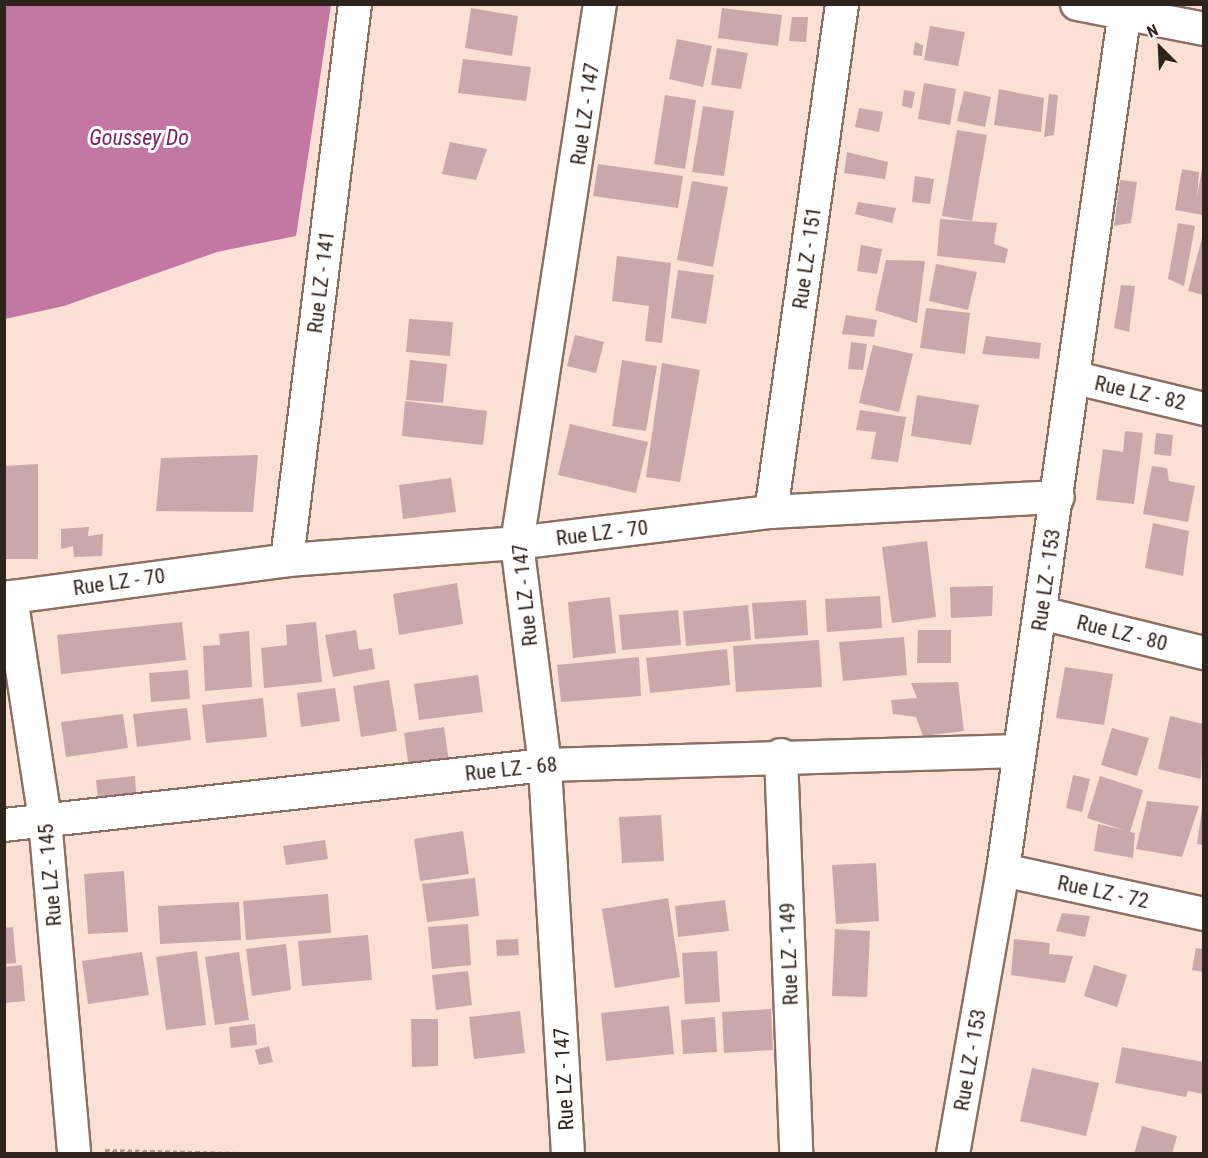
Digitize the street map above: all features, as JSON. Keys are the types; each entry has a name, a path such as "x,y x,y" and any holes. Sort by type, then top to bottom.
{"street":[{"name":"Rue LZ - 141","path":"287,560 355,4"},
{"name":"Rue LZ - 147","path":"568,1154 545,765 517,543 600,4"},
{"name":"Rue LZ - 151","path":"771,512 842,4"},
{"path":"1077,4 1125,9 1203,29"},
{"name":"Rue LZ - 153","path":"953,1154 1003,870 1076,378 1125,9"},
{"name":"Rue LZ - 82","path":"1076,378 1203,409"},
{"name":"Rue LZ - 70","path":"8,597 287,560 517,543 771,512 1058,497"},
{"name":"Rue LZ - 145","path":"8,597 45,820 74,1152"},
{"name":"Rue LZ - 80","path":"1041,613 1203,653"},
{"name":"Rue LZ - 68","path":"4,825 545,765 781,755 1020,751"},
{"name":"Rue LZ - 149","path":"781,755 796,1154"},
{"name":"Rue LZ - 72","path":"1003,870 1203,914"}],"path":[{"path":"74,1152 242,1154"}],"water":[{"name":"Goussey Do","path":"4,5 331,5 296,236 217,252 64,306 5,319"}],"building":[{"path":"471,8 518,16 512,56 465,48"},
{"path":"722,8 782,15 778,46 718,38"},
{"path":"792,17 808,17 806,42 789,41"},
{"path":"930,26 965,32 958,66 924,60"},
{"path":"677,39 712,46 703,87 669,79"},
{"path":"915,42 923,45 922,56 913,55"},
{"path":"717,48 748,53 741,89 711,85"},
{"path":"463,59 531,67 526,101 458,93"},
{"path":"924,83 956,89 950,125 918,119"},
{"path":"999,89 1044,98 1041,132 994,125"},
{"path":"904,90 915,92 912,108 902,106"},
{"path":"964,91 991,97 985,127 957,121"},
{"path":"1049,94 1058,95 1054,135 1044,137"},
{"path":"665,95 696,100 685,169 654,164"},
{"path":"703,106 734,111 724,176 692,172"},
{"path":"859,108 883,112 879,132 855,127"},
{"path":"957,130 987,135 972,221 942,216"},
{"path":"450,142 487,149 476,180 442,174"},
{"path":"847,152 888,162 885,179 844,173"},
{"path":"1203,163 1203,215 1175,210 1182,169 1199,172 1197,197"},
{"path":"598,164 683,176 678,208 593,196"},
{"path":"915,176 934,179 930,204 912,202"},
{"path":"1120,180 1137,182 1131,223 1114,226"},
{"path":"692,181 728,187 713,267 677,260"},
{"path":"858,202 896,208 892,223 855,214"},
{"path":"940,219 997,223 994,244 1008,249 1005,263 937,256"},
{"path":"1178,223 1195,226 1184,286 1168,279"},
{"path":"1203,234 1203,295 1188,291"},
{"path":"861,245 882,249 877,274 857,271"},
{"path":"617,256 671,263 662,343 645,341 649,306 612,301"},
{"path":"886,260 925,261 917,323 875,310"},
{"path":"936,264 977,272 968,310 929,301"},
{"path":"678,270 714,275 706,324 671,318"},
{"path":"1121,285 1135,286 1129,332 1114,328"},
{"path":"926,308 970,313 965,354 920,348"},
{"path":"846,315 877,320 874,337 842,334"},
{"path":"409,319 453,322 450,356 406,352"},
{"path":"575,335 604,342 596,373 567,366"},
{"path":"986,336 1041,343 1039,359 982,354"},
{"path":"851,342 867,344 863,370 848,369"},
{"path":"873,345 913,354 899,412 859,403"},
{"path":"410,360 447,364 443,403 406,400"},
{"path":"622,360 657,366 646,431 612,426"},
{"path":"662,363 700,370 680,482 646,477"},
{"path":"917,395 979,405 971,445 911,436"},
{"path":"405,401 487,411 483,445 402,436"},
{"path":"860,410 906,417 898,462 871,459 876,432 856,430"},
{"path":"570,424 648,442 636,493 558,475"},
{"path":"1125,431 1143,433 1134,504 1096,500 1103,449 1123,452"},
{"path":"1156,433 1173,435 1171,456 1154,454"},
{"path":"258,455 253,512 156,511 161,458"},
{"path":"38,464 38,559 4,559 4,466"},
{"path":"1152,466 1167,468 1169,481 1195,486 1188,522 1143,514"},
{"path":"451,478 456,512 403,519 399,485"},
{"path":"1153,523 1189,531 1183,576 1145,568"},
{"path":"89,527 88,536 103,534 102,556 74,557 73,546 61,549 61,529"},
{"path":"927,541 936,617 892,623 882,547"},
{"path":"457,583 463,624 399,635 393,594"},
{"path":"993,586 992,616 951,618 950,587"},
{"path":"880,596 882,628 827,632 825,599"},
{"path":"610,597 616,653 573,658 568,602"},
{"path":"806,600 808,635 755,639 752,603"},
{"path":"748,605 751,640 686,646 683,611"},
{"path":"678,610 681,645 622,650 619,615"},
{"path":"182,622 186,660 61,674 57,635"},
{"path":"316,622 322,682 264,688 261,648 287,645 286,625"},
{"path":"356,630 359,650 372,648 375,669 333,677 325,635"},
{"path":"918,630 951,630 951,663 917,663"},
{"path":"249,631 252,687 205,691 203,646 220,645 219,634"},
{"path":"904,637 907,675 843,681 839,642"},
{"path":"819,640 822,687 736,692 733,646"},
{"path":"727,649 730,685 650,693 646,658"},
{"path":"639,657 641,696 561,702 557,665"},
{"path":"1065,667 1113,674 1104,725 1056,718"},
{"path":"188,670 190,699 151,702 149,673"},
{"path":"478,675 483,712 419,720 414,684"},
{"path":"389,680 397,731 361,737 353,686"},
{"path":"958,682 964,731 923,736 916,717 893,714 891,700 917,698 911,683"},
{"path":"335,688 340,721 301,727 297,693"},
{"path":"263,698 267,737 206,743 202,705"},
{"path":"187,708 191,740 137,747 133,714"},
{"path":"123,714 128,748 66,757 61,722"},
{"path":"1170,716 1203,724 1201,779 1158,769"},
{"path":"444,727 449,762 409,768 404,733"},
{"path":"1112,728 1149,738 1137,776 1101,765"},
{"path":"1073,775 1090,779 1082,812 1066,808"},
{"path":"135,776 136,793 98,797 96,780"},
{"path":"1100,776 1143,790 1130,832 1135,833 1133,858 1094,851 1098,824 1124,830 1087,818"},
{"path":"1147,801 1199,806 1182,857 1136,849"},
{"path":"1203,803 1203,845 1197,844"},
{"path":"661,815 664,861 622,863 619,817"},
{"path":"463,831 469,874 420,881 414,839"},
{"path":"325,840 328,859 286,865 283,846"},
{"path":"876,863 879,921 836,924 832,865"},
{"path":"124,871 128,932 88,934 84,874"},
{"path":"475,878 479,916 427,922 422,884"},
{"path":"328,894 331,933 246,940 243,901"},
{"path":"668,898 680,977 615,988 602,909"},
{"path":"725,900 729,931 678,937 675,906"},
{"path":"239,902 241,940 160,944 158,906"},
{"path":"1062,913 1090,916 1085,937 1056,931"},
{"path":"468,924 471,965 432,969 428,927"},
{"path":"13,927 16,963 4,964 4,928"},
{"path":"835,929 870,931 867,997 832,996"},
{"path":"368,935 372,980 302,986 298,941"},
{"path":"518,939 519,955 497,956 496,940"},
{"path":"1014,939 1050,943 1049,954 1073,956 1065,983 1011,975"},
{"path":"286,944 291,990 252,996 246,949"},
{"path":"1196,948 1203,949 1203,972 1192,970"},
{"path":"197,951 206,1025 166,1030 156,957"},
{"path":"717,951 720,1002 685,1004 682,953"},
{"path":"142,952 149,995 88,1004 82,961"},
{"path":"239,952 249,1020 215,1025 205,957"},
{"path":"22,965 25,1001 4,1003 4,967"},
{"path":"1094,965 1127,975 1117,1007 1084,996"},
{"path":"468,971 472,1005 436,1010 432,975"},
{"path":"669,1006 674,1054 606,1061 601,1013"},
{"path":"771,1009 773,1050 724,1053 722,1012"},
{"path":"520,1011 525,1053 474,1059 469,1017"},
{"path":"715,1017 717,1052 683,1054 681,1020"},
{"path":"411,1019 438,1019 438,1066 412,1067"},
{"path":"255,1024 257,1045 231,1048 229,1027"},
{"path":"269,1046 273,1062 259,1065 255,1050"},
{"path":"1122,1047 1203,1062 1203,1094 1188,1091 1186,1097 1115,1083"},
{"path":"1032,1068 1099,1083 1086,1136 1020,1121"},
{"path":"1142,1126 1177,1136 1172,1154 1134,1154"}]}
